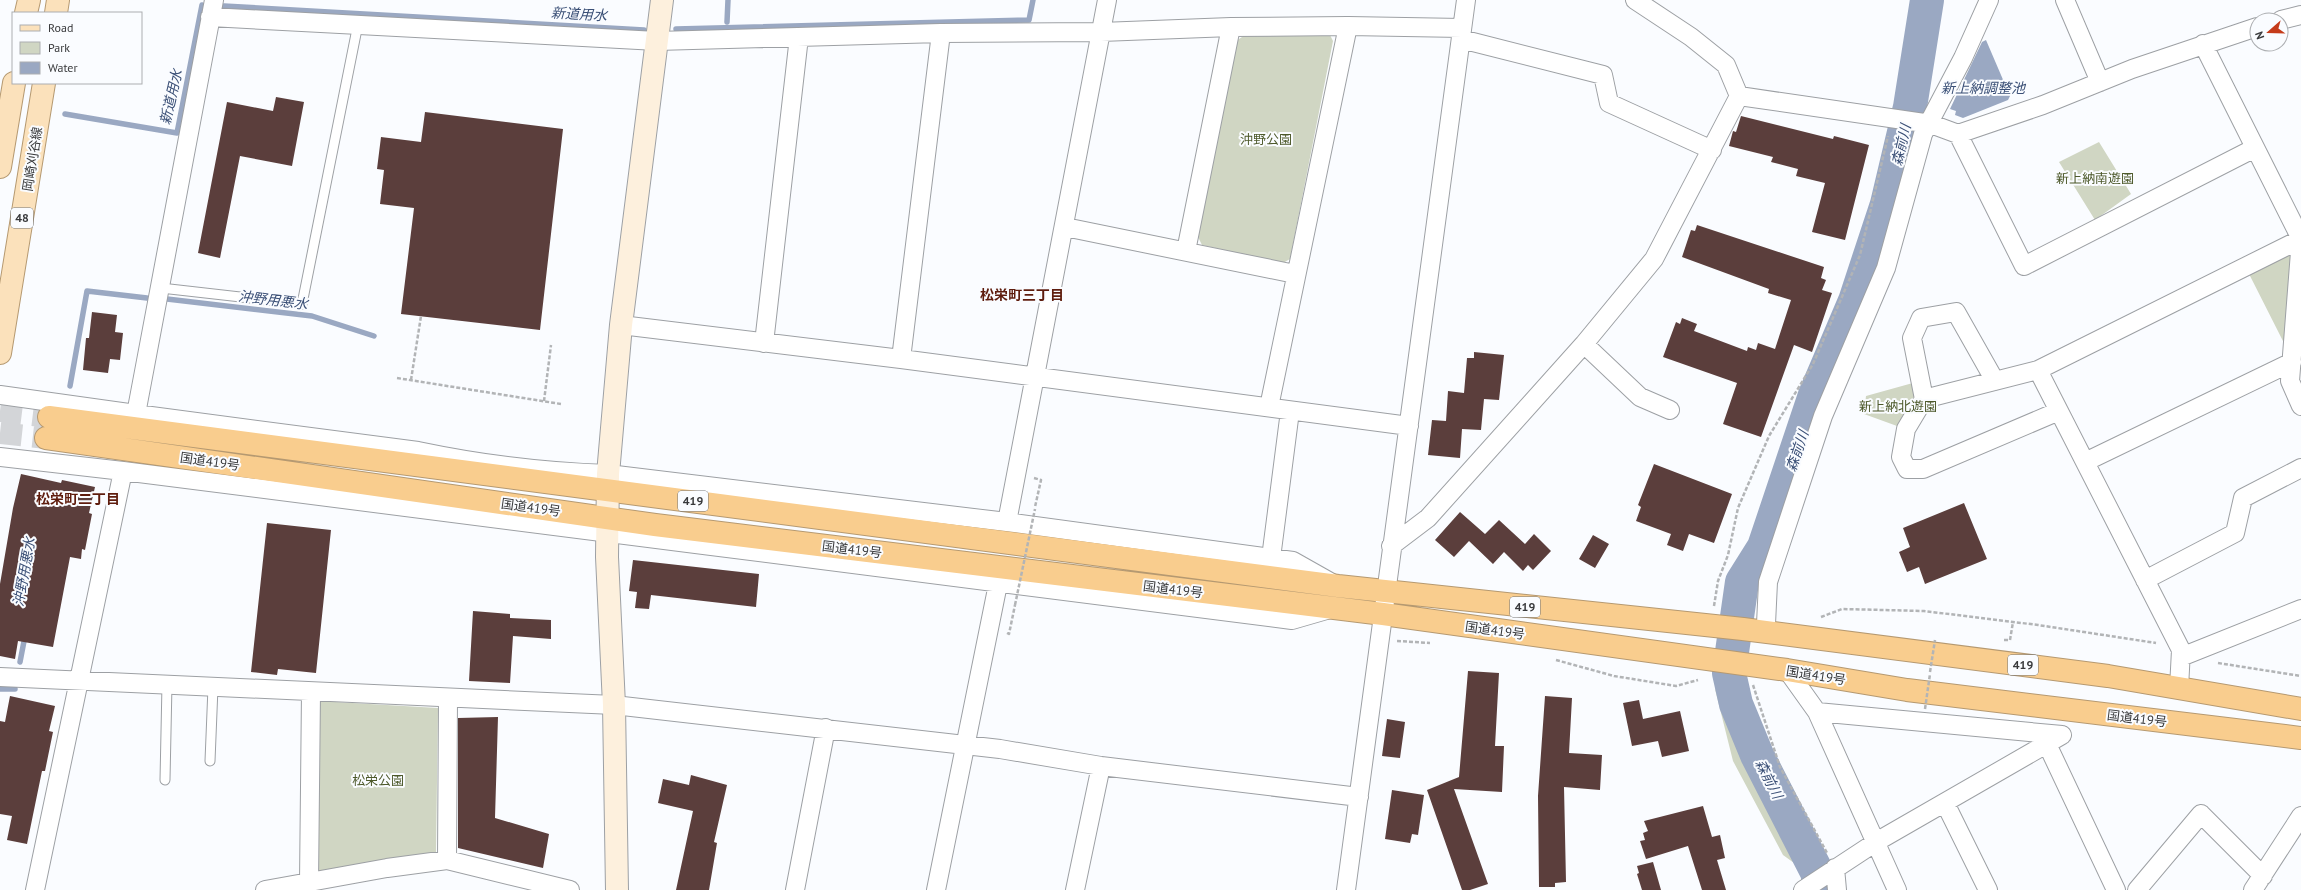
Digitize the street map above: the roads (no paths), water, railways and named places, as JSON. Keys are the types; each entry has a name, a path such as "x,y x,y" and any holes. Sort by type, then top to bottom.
{"highway":[{"name":"国道419号","path":"2301,709 2108,676 1743,629 1338,586 607,482 47,428 607,524 1383,614 1787,670 1907,690 2301,738"}],"main road":[{"path":"26,12 29,0"},
{"path":"56,12 58,0"},
{"path":"0,167 4,124 14,84"},
{"name":"岡崎刈谷線","path":"0,353 44,84"}],"street":[{"path":"617,890 614,705 607,524 607,482 621,325 662,0"},
{"path":"1007,522 1065,227 1107,0"},
{"path":"1346,890 1391,546 1409,426 1466,0"},
{"path":"1391,546 1428,518 1584,344 1654,259 1739,96 1726,65 1691,37 1636,0"},
{"path":"1766,624 1768,582 1823,416 1886,268 1925,123 1963,58 1989,0"},
{"path":"2065,0 2100,82"},
{"path":"136,414 161,288 212,8 358,24 657,41 941,33 1101,32 1231,27 1348,26 1461,33 1603,75 1608,103 1712,150"},
{"path":"2289,18 2301,15"},
{"path":"1269,407 1295,274 1348,26"},
{"path":"1186,251 1231,27"},
{"path":"1739,96 1925,123 1958,134 2043,105 2203,44 2249,30"},
{"path":"900,359 941,33"},
{"path":"764,343 799,37"},
{"path":"2203,44 2301,239 2299,286 2290,381 2301,406"},
{"path":"1958,134 2024,266 2255,148"},
{"path":"1065,227 1295,274"},
{"path":"1924,399 2038,370 2301,239"},
{"path":"1995,381 1956,312 1921,318 1912,338 1924,399 1906,429 1902,457 1908,469 1923,469 2059,410"},
{"path":"621,325 900,359 1035,378 1409,426"},
{"path":"1584,344 1640,397 1670,410"},
{"path":"2085,462 2292,362"},
{"path":"2038,370 2181,650 2179,688"},
{"path":"0,395 418,451 461,460 577,473 607,482 1007,522 1293,561 1338,586"},
{"path":"1271,558 1290,411"},
{"path":"0,457 607,524 998,584 1292,620 1333,608"},
{"path":"2145,580 2235,533 2243,498 2301,468"},
{"path":"35,890 123,471"},
{"path":"936,890 998,584"},
{"path":"2181,657 2301,609"},
{"path":"1787,670 1817,712 1897,890"},
{"path":"0,677 448,699 614,705 1000,749 1101,766 1359,797"},
{"path":"310,886 311,692"},
{"path":"447,860 448,699"},
{"path":"1803,890 1876,842 2062,735 1817,712"},
{"path":"795,890 826,728"},
{"path":"2047,744 2116,890"},
{"path":"1076,890 1101,766"},
{"path":"1945,803 1988,890"},
{"path":"2137,890 2200,814 2258,883 2301,816"},
{"path":"265,890 310,886 447,860 570,890"},
{"path":"1835,868 1837,890"}],"lane":[{"path":"161,288 302,304 358,24"},
{"path":"165,780 167,684"},
{"path":"210,761 213,687"}],"water":[{"name":"新上納調整池","path":"1986,40 2010,96 2008,100 1963,118 1955,115 1956,111 1950,109 1982,42"}],"waterway":[{"name":"沖野用悪水","path":"727,22 728,0"},
{"name":"新道用水","path":"676,29 1029,20 1033,0"},
{"name":"森前川","path":"1821,890 1817,872 1757,755 1736,704 1729,673 1742,582 1764,547 1815,395 1855,301 1887,204 1910,107 1927,0"},
{"name":"新道用水","path":"65,114 177,133 202,5"},
{"name":"新道用水","path":"224,6 644,30"},
{"name":"沖野用悪水","path":"70,386 87,291 147,298"},
{"name":"沖野用悪水","path":"167,299 312,316 374,336"},
{"name":"沖野用悪水","path":"20,662 25,636"},
{"name":"沖野用悪水","path":"0,689 15,689"}],"tunnel":[{"path":"0,411 49,417"},
{"path":"0,433 46,438"}],"district":[{"name":"松栄町三丁目","path":"1022,295"},
{"name":"松栄町二丁目","path":"78,499"}],"park label":[{"name":"沖野公園","path":"1266,139"},
{"name":"新上納南遊園","path":"2095,178"},
{"name":"新上納北遊園","path":"1898,406"},
{"name":"松栄公園","path":"378,780"}]}
